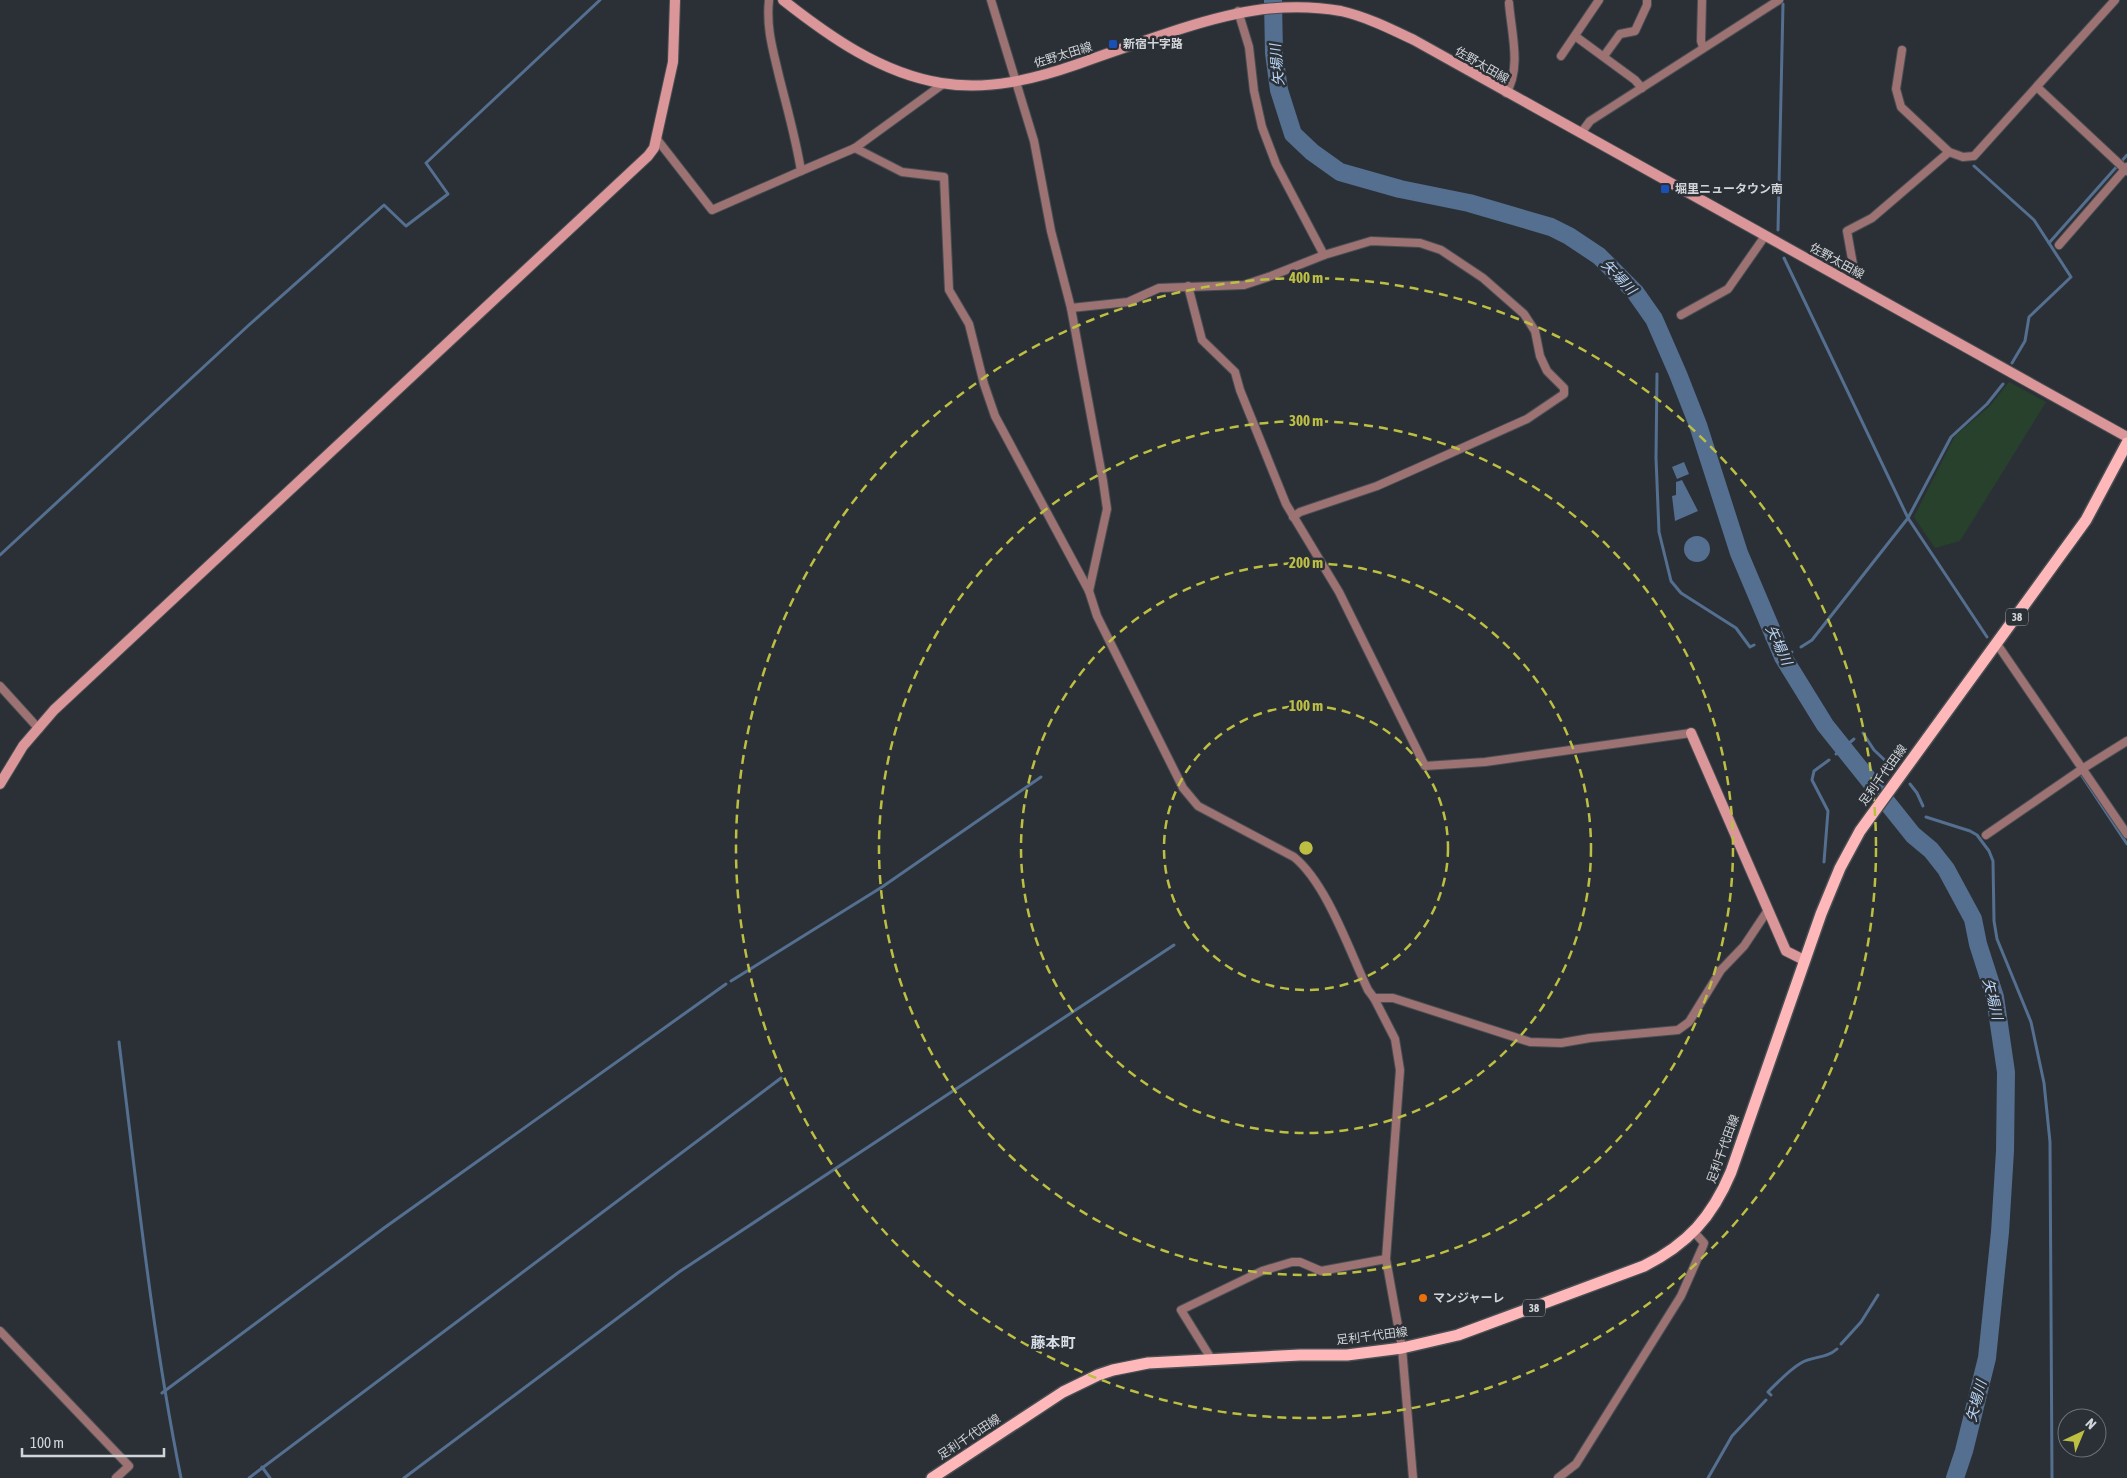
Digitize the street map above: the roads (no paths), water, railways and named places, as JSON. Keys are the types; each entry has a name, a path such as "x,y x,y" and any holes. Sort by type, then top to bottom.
{"main road":[{"path":"0,784 23,746 61,704 648,156 654,148 673,62 675,0"},
{"name":"佐野太田線","path":"782,0 862,55 893,70 943,84 971,85 1016,82 1056,71 1238,11 1285,5 1341,10 1368,19 1414,40 1506,93 2127,437"},
{"name":"足利千代田線","path":"932,1478 1063,1392 1098,1375 1126,1367 1148,1364 1347,1355 1402,1348 1458,1334 1644,1266 1673,1250 1694,1232 1715,1206 1731,1172 1804,960 1840,868 1860,831 2086,520 2127,443"},
{"path":"1692,733 1786,951 1804,960"}],"street":[{"path":"768,0 770,42 801,171"},
{"path":"991,0 1034,141 1051,231 1071,308 1104,481 1106,509 1089,591"},
{"path":"1561,56 1599,0"},
{"path":"1604,56 1620,34 1635,32 1648,5 1647,0"},
{"path":"1702,0 1701,41 1704,48"},
{"path":"1581,133 1590,121 1779,0"},
{"path":"1902,50 1896,89 1901,107 1948,152 1962,157 1974,156 2038,88 2115,0"},
{"path":"1506,93 1513,80 1514,43 1509,3"},
{"path":"1238,11 1249,47 1254,91 1262,127 1276,164 1324,255"},
{"path":"1576,36 1636,80 1642,88"},
{"path":"656,138 712,210 856,148 943,84"},
{"path":"2038,88 2126,169 2059,245"},
{"path":"856,148 902,172 944,177 949,290 969,324 984,384 995,416 1089,591 1097,616 1183,788 1198,806 1294,857 1306,867 1323,893 1368,990 1395,1039 1400,1070 1386,1258 1402,1348 1413,1478"},
{"path":"1857,286 1847,231 1872,218 1948,152"},
{"path":"1681,315 1728,289 1766,236"},
{"path":"1071,308 1128,302 1158,288 1244,284 1271,276 1324,255 1371,241 1408,241 1441,250 1483,278 1529,319 1535,330 1544,364 1550,374 1566,391 1564,394 1519,422 1377,486 1300,512 1293,517"},
{"path":"1188,286 1202,340 1235,372 1273,472 1293,517 1339,592 1425,766 1485,762 1692,733"},
{"path":"1997,644 2127,833"},
{"path":"0,686 39,729"},
{"path":"1986,835 2082,769 2127,741"},
{"path":"1374,998 1393,998 1530,1042 1561,1043 1590,1038 1678,1030 1689,1022 1721,970 1744,946 1768,910"},
{"path":"1558,1478 1576,1464 1681,1296 1704,1243 1694,1232"},
{"path":"1212,1360 1181,1310 1262,1271 1292,1262 1300,1262 1321,1271 1386,1258"},
{"path":"0,1331 129,1466 116,1478"}],"water":[{"path":"1684,462 1689,474 1677,479 1672,467"},
{"path":"1682,480 1698,511 1675,521 1672,496 1676,495 1676,482"},
{"path":"1697,536 1706,540 1710,549 1706,558 1697,562 1688,558 1684,549 1688,540"}],"waterway":[{"path":"0,555 250,324 384,205 406,226 448,194 426,163 600,0"},
{"name":"矢場川","path":"1273,0 1274,53 1279,90 1293,134 1312,152 1340,172 1400,189 1469,203 1551,227 1569,236 1599,256 1635,292 1654,319 1678,374 1698,425 1739,553 1783,657 1825,725 1913,835 1931,850 1946,869 1973,919 1978,944 1995,997 2006,1072 2005,1151 2000,1232 1987,1358 1964,1451 1955,1478"},
{"path":"1778,230 1783,4"},
{"path":"2049,243 2127,155"},
{"path":"1974,166 2034,220 2071,277 2029,317 2025,341 2012,363"},
{"path":"1784,258 1908,518 1987,637"},
{"path":"1657,374 1656,458 1659,532 1671,581 1681,593 1736,628 1750,647 1754,645"},
{"path":"1801,647 1812,640 1908,518 1951,437 1987,404 2003,384"},
{"name":"矢場川","path":"1767,639 1774,636"},
{"path":"1783,657 1792,652"},
{"path":"1863,733 1874,750 1890,765"},
{"name":"矢場川","path":"1836,754 1854,739"},
{"path":"1824,862 1828,811 1812,780 1814,771 1829,760"},
{"path":"2082,776 2127,844"},
{"path":"731,981 882,887 1041,777"},
{"path":"1910,784 1923,806"},
{"path":"1926,817 1970,831 1977,835 1989,851 1993,861 1994,921 1997,939 2031,1022 2044,1083 2050,1142 2052,1478"},
{"path":"404,1478 679,1272 1174,945"},
{"path":"162,1393 384,1228 726,984"},
{"path":"119,1042 153,1315 181,1478"},
{"path":"249,1478 781,1078"},
{"path":"1841,1344 1861,1322 1878,1295"},
{"path":"1771,1395 1768,1392 1797,1366 1837,1349"},
{"path":"1708,1478 1732,1436 1766,1400"},
{"path":"262,1467 270,1478"}],"place":[{"name":"新宿十字路","path":"1113,44"},
{"name":"堀里ニュータウン南","path":"1665,189"},
{"name":"マンジャーレ","path":"1423,1298"}],"district":[{"name":"藤本町","path":"1053,1343"}]}
